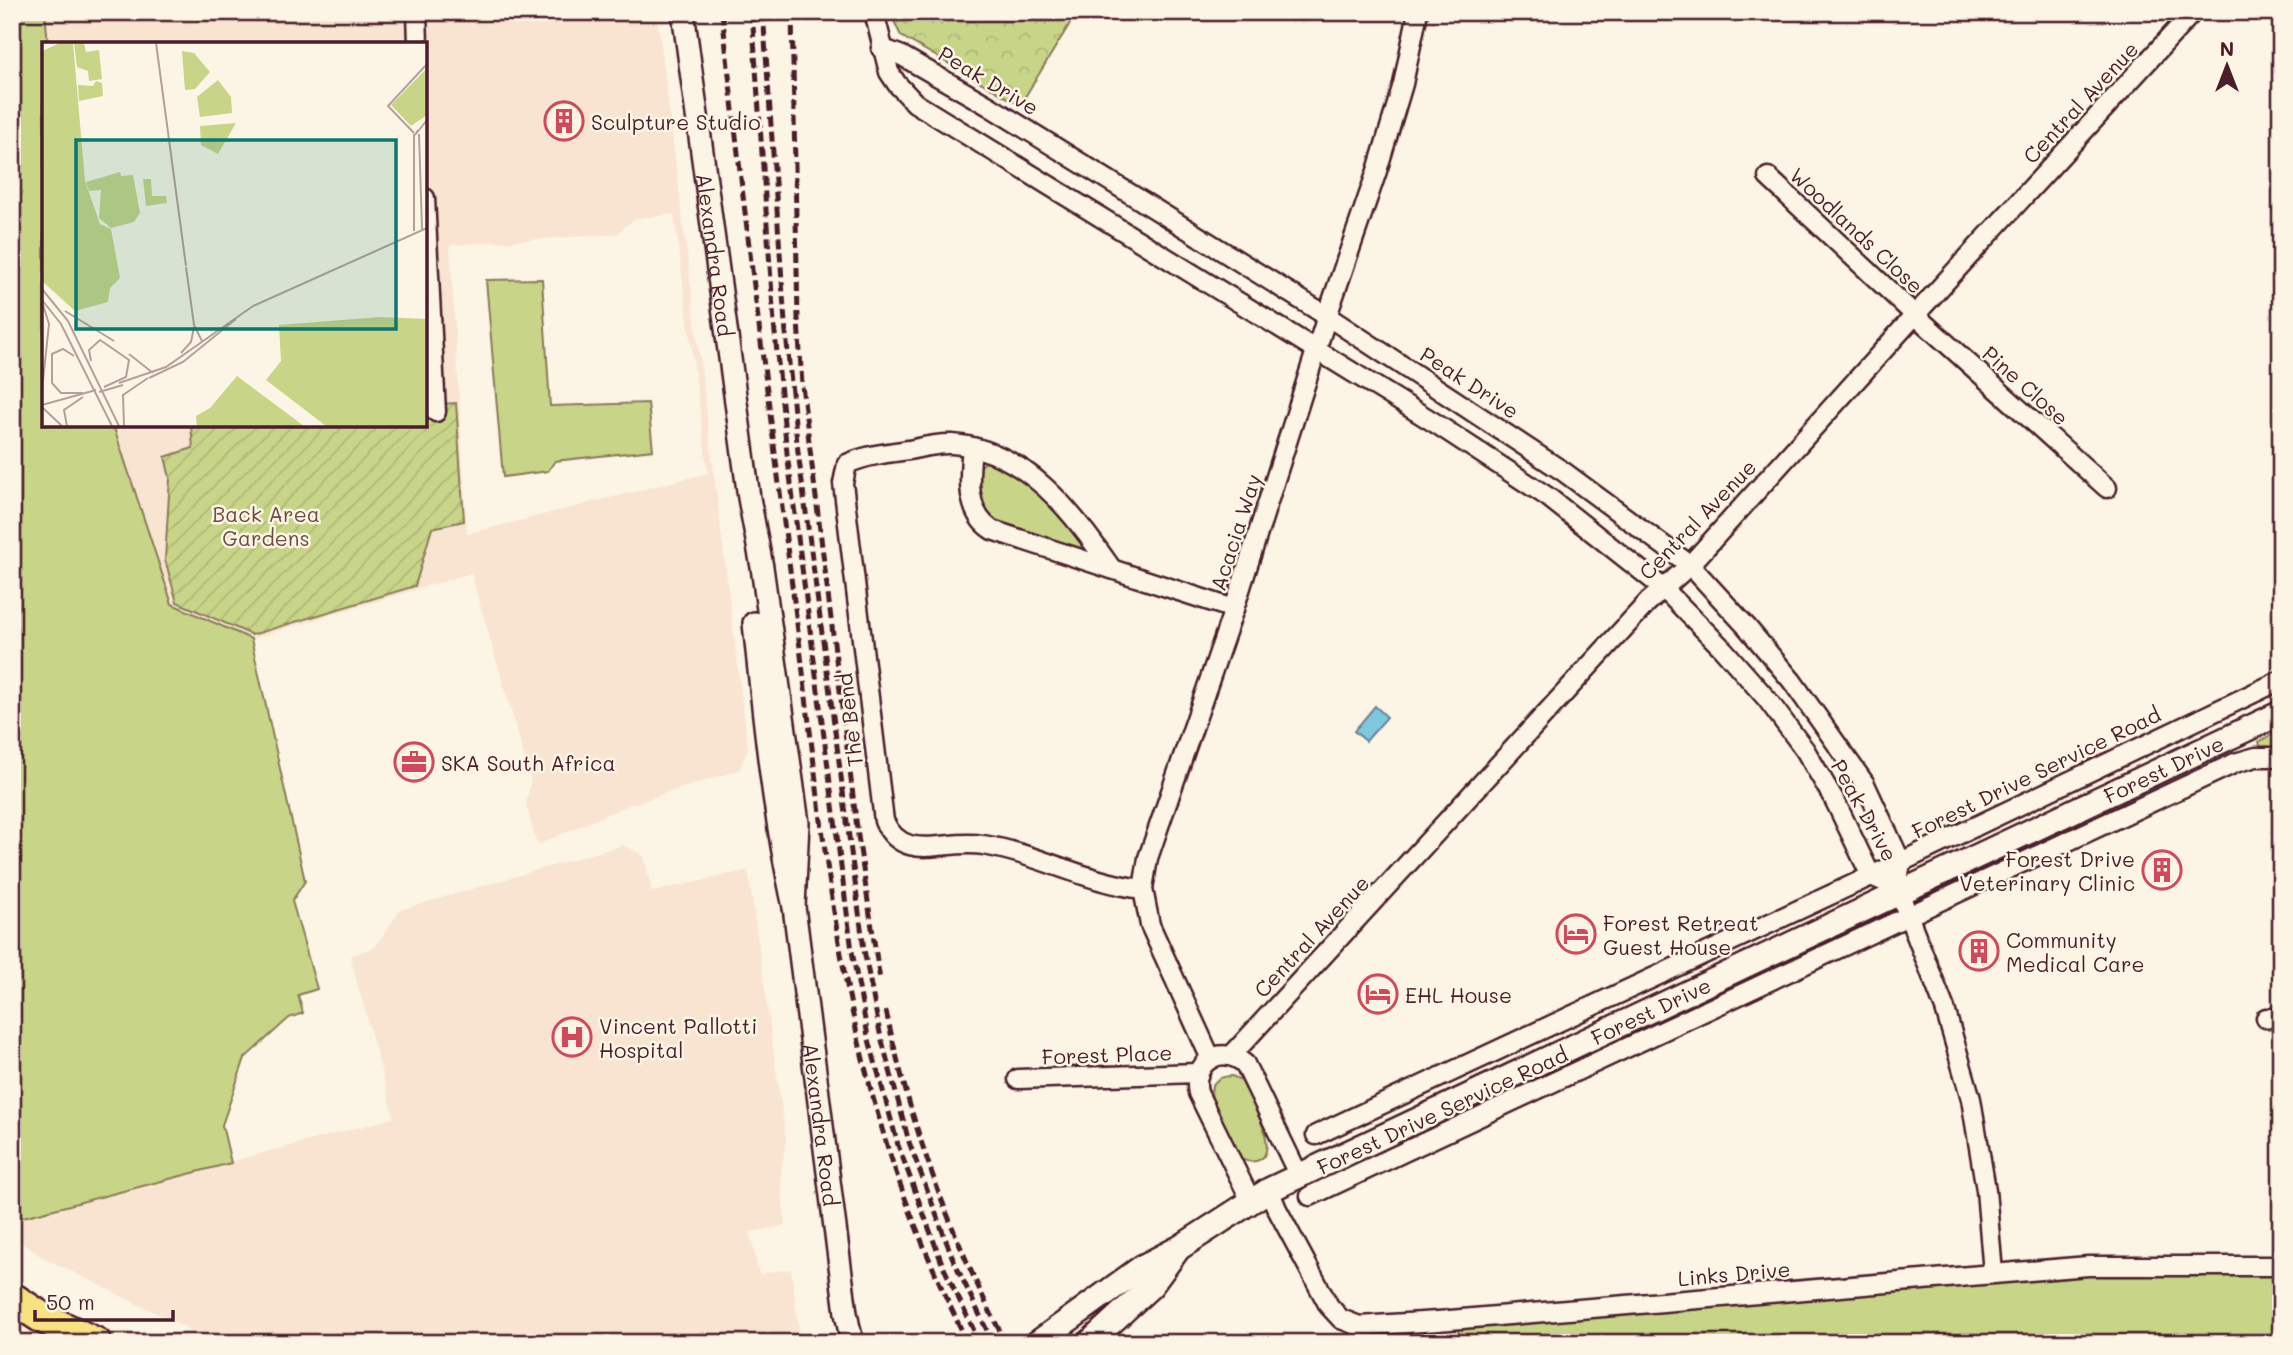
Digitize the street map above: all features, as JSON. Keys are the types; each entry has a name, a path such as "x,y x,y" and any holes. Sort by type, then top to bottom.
{"highway":[{"path":"12,1298 41,1317 96,1343"}],"main road":[{"name":"Forest Drive","path":"1042,1339 1142,1267 1179,1248 1260,1196 1299,1176 1898,890 2281,713"},
{"name":"Forest Drive","path":"1089,1343 1151,1286 1179,1248"}],"street":[{"path":"417,12 418,42"},
{"name":"Alexandra Road","path":"683,12 749,498 762,567 798,823 794,906 852,1343"},
{"path":"874,12 881,48"},
{"name":"Acacia Way","path":"1211,1059 1148,917 1143,889 1149,858 1234,609 1384,146 1403,85 1418,12"},
{"name":"Central Avenue","path":"1231,1056 1662,588 1690,565 2193,12"},
{"name":"Peak Drive","path":"881,48 902,56 989,106 1327,316 1564,471 1690,565 1746,626 1866,784 1901,862 1898,890 1871,876 1835,801 1805,750 1767,699 1723,649 1662,588 1548,497 1435,423 915,103 889,72 881,48"},
{"name":"Woodlands Close","path":"1768,177 1915,315"},
{"path":"427,237 436,412"},
{"name":"Pine Close","path":"1915,315 2107,488"},
{"name":"The Bend","path":"1112,569 1062,503 1041,483 1012,463 972,447 950,443 863,457 847,464 843,483 884,821 890,834 902,844 918,848 964,843 990,846 1104,883 1143,889"},
{"path":"972,447 973,508 982,524 1003,534 1234,609"},
{"name":"Forest Drive Service Road","path":"1316,1135 1901,862 2281,680"},
{"path":"2223,740 2235,763"},
{"name":"Forest Drive Service Road","path":"1310,1196 2235,763 2256,757 2281,757"},
{"path":"1898,890 1945,1009 1971,1099 1986,1190 1993,1273"},
{"path":"1211,1059 1231,1056 1239,1059 1249,1070 1299,1176"},
{"name":"Forest Place","path":"1211,1059 1197,1073 1198,1093 1260,1196"},
{"name":"Forest Place","path":"1018,1079 1197,1073"},
{"name":"Links Drive","path":"1260,1196 1277,1209 1329,1306 1341,1319 1359,1326 2088,1266 2281,1266"}],"shaded area":[{"path":"45,12 657,12 748,749 739,770 626,806 537,845 526,804 531,780 471,573 251,639 172,604 114,427 427,427 427,42 48,42","holes":["674,214 708,473 467,534 450,245 617,234 634,219"]},
{"name":"Vincent Pallotti Hospital","path":"623,845 644,856 652,892 748,870 786,1139 781,1175 785,1226 750,1232 759,1274 791,1269 799,1328 796,1343 217,1343 42,1257 12,1235 12,1220 394,1118 350,956 375,947 400,910"}],"green space":[{"path":"12,12 45,12 48,42 42,42 42,427 114,427 172,604 251,639 305,881 292,901 317,989 298,995 303,1013 289,1018 245,1058 222,1125 231,1163 12,1220"},
{"path":"893,12 1077,12 1020,105 901,36"},
{"path":"542,279 550,406 648,403 653,450 555,461 548,471 503,477 486,280"},
{"name":"Back Area Gardens","path":"456,403 464,521 432,528 415,586 252,635 177,602 165,560 170,478 165,457 193,448 191,427 427,427 427,405"},
{"path":"987,461 993,461 1038,488 1081,539 1081,548 1076,551 985,520 976,480 981,466"},
{"path":"2281,730 2281,751 2261,749 2259,742"},
{"path":"1232,1076 1241,1080 1265,1134 1265,1154 1256,1161 1238,1157 1212,1098 1211,1089 1215,1082 1222,1077"},
{"path":"2184,1268 2281,1272 2281,1343 1459,1343 1458,1327"}],"water":[{"path":"1375,706 1387,717 1366,741 1354,731"}],"railway":[{"path":"722,12 818,799 846,982 874,1101 893,1163 927,1254 968,1343"},
{"path":"752,12 774,323 787,453 852,951 868,1036 898,1145 943,1266 980,1343"},
{"path":"763,12 785,323 798,452 864,950 880,1033 909,1142 953,1259 993,1343"},
{"path":"792,12 798,320 802,385 858,836 880,980"},
{"path":"886,1011 920,1139 935,1181 950,1222 1006,1343"}],"place":[{"name":"Sculpture Studio","path":"564,121"},
{"name":"SKA South Africa","path":"414,762"},
{"name":"Forest Drive Veterinary Clinic","path":"2162,870"},
{"name":"Forest Retreat Guest House","path":"1576,934"},
{"name":"Community Medical Care","path":"1979,951"},
{"name":"EHL House","path":"1378,994"},
{"name":"Vincent Pallotti Hospital","path":"572,1037"}]}
